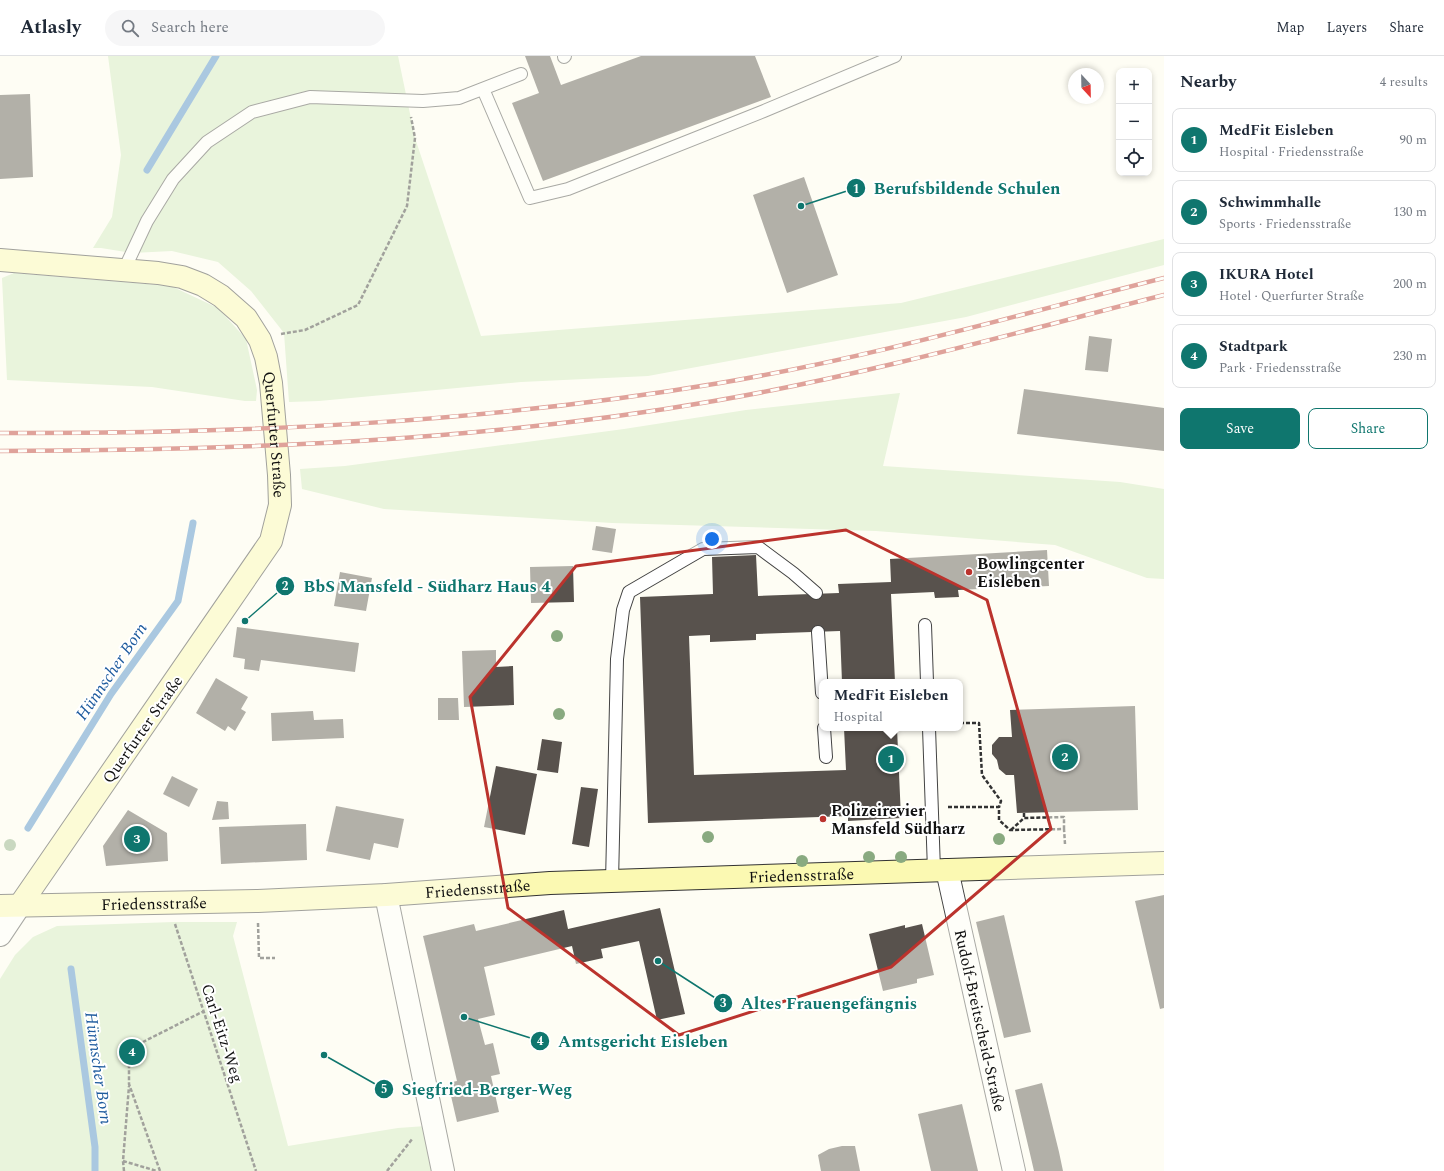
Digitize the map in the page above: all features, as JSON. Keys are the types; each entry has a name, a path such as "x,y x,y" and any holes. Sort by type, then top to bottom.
{"main road":[{"name":"Querfurter Straße","path":"0,260 158,273 182,277 203,285 221,296 246,318 260,340 266,357 271,384 279,475 280,505 271,541 10,906"},
{"name":"Friedensstraße","path":"10,906 258,901 386,895 476,888 612,882 1164,863"}],"street":[{"name":"Rudolf-Breitscheid-Straße","path":"941,870 1014,1171"},
{"path":"386,895 443,1171"},
{"path":"0,935 10,906"}],"lane":[{"path":"483,89 530,198 568,188 764,111 895,56"},
{"path":"124,270 147,221 173,179 207,142 252,112 310,98 408,101 459,98 521,74"},
{"path":"612,882 617,659 623,610 629,592 703,549 758,547 793,573 816,594"},
{"path":"925,626 927,679"},
{"path":"818,632 821,679"},
{"path":"824,731 826,757"},
{"path":"929,731 933,808 941,870"}],"path":[{"path":"260,340 284,333 305,330 358,305 407,206 415,138 408,101"},
{"path":"963,723 979,723 982,775 1001,801 999,807 999,820 1010,830 1064,829"},
{"path":"933,808 999,807"},
{"path":"1024,813 1024,818"},
{"path":"1010,830 1024,818 1064,817 1065,866"},
{"path":"258,901 259,958 275,958"},
{"name":"Carl-Eitz-Weg","path":"164,904 174,922 256,1171"},
{"path":"124,1171 123,1161 129,1084 129,1064 143,1042 204,1011"},
{"path":"129,1084 160,1171"},
{"path":"387,1171 431,1116"},
{"path":"123,1161 157,1171"}],"highlighted area":[{"path":"846,530 987,600 1051,829 891,967 679,1035 508,908 470,697 576,566"}],"green space":[{"path":"108,56 398,56 415,138 481,336 901,303 1164,239 1164,265 966,317 648,376 521,382 319,401 289,402 284,333 251,291 218,262 172,251 132,253 93,248 112,217 121,155"},
{"path":"14,273 171,286 218,308 246,339 257,390 256,401 245,401 152,387 7,380 2,278"},
{"path":"900,393 883,466 1120,482 1164,489 1164,579 1147,578 1055,545 876,531 612,523 384,509 302,489 300,469 345,466 624,429 746,410"},
{"path":"174,922 237,922 233,936 288,1146 398,1128 426,1126 436,1171 0,1171 0,979 15,955 33,937 57,926"}],"building":[{"path":"525,56 550,56 561,85 641,56 755,56 771,97 543,181 512,103 539,93"},
{"path":"30,94 33,177 0,179 0,95"},
{"path":"804,177 838,275 787,293 753,195"},
{"path":"1089,336 1112,339 1108,372 1085,370"},
{"path":"1024,389 1164,408 1164,451 1017,434"},
{"path":"596,526 616,529 612,553 592,550"},
{"path":"1047,550 1049,586 958,590 959,597 935,598 934,592 891,594 895,679 842,679 840,631 756,634 756,640 710,642 710,635 689,636 694,775 846,770 844,731 897,731 901,818 848,821 848,816 648,823 640,597 713,594 712,557 756,555 758,596 839,593 838,584 891,582 890,559"},
{"path":"573,566 574,602 531,603 530,567"},
{"path":"340,572 372,578 366,611 334,606"},
{"path":"237,627 359,643 355,672 261,660 259,671 244,669 245,659 233,657"},
{"path":"496,650 496,667 513,666 514,705 464,707 462,651"},
{"path":"216,678 248,697 241,709 246,712 235,731 228,726 225,731 196,713"},
{"path":"438,698 458,698 459,720 438,720"},
{"path":"1135,706 1138,810 1017,813 1014,775 1006,775 999,769 997,760 992,754 992,745 999,737 1012,737 1010,710"},
{"path":"313,711 314,720 343,719 344,738 272,741 271,713"},
{"path":"542,739 562,742 558,773 537,770"},
{"path":"496,766 537,774 525,835 484,827"},
{"path":"172,776 198,789 189,807 163,794"},
{"path":"581,787 598,789 589,847 572,844"},
{"path":"217,801 228,802 229,819 212,820"},
{"path":"336,806 404,819 398,848 374,843 370,860 326,851"},
{"path":"128,810 167,833 168,861 106,866 103,846"},
{"path":"306,824 307,860 221,864 219,827"},
{"path":"1164,895 1164,1008 1160,1009 1135,901"},
{"path":"660,908 685,1014 657,1020 639,941 601,949 603,958 576,964 572,946 484,967 495,1015 478,1019 485,1045 493,1043 500,1074 491,1076 499,1112 457,1122 448,1083 457,1081 423,936 474,924 476,931 564,910 568,929"},
{"path":"1004,915 1031,1032 1004,1038 976,922"},
{"path":"922,924 934,975 917,979 917,983 883,991 869,934 905,925 905,928"},
{"path":"1042,1083 1063,1171 1034,1171 1015,1090"},
{"path":"962,1104 978,1171 931,1171 918,1114"},
{"path":"842,1146 855,1146 860,1171 821,1171 818,1155 829,1149"}],"waterway":[{"name":"Hünnscher Born","path":"147,170 216,56"},
{"name":"Hünnscher Born","path":"28,828 111,694 178,601 193,523"},
{"name":"Hünnscher Born","path":"71,969 95,1147 95,1171"}],"railway":[{"path":"0,433 181,431 362,423 452,417 631,397 776,373 888,349 1164,278"},
{"path":"0,451 179,449 358,441 448,435 626,415 771,391 827,379 1164,295"}],"place":[{"name":"Berufsbildende Schulen","path":"801,206"},
{"name":"Bowlingcenter Eisleben","path":"969,572"},
{"name":"BbS Mansfeld - Südharz Haus 4","path":"245,621"},
{"name":"Schwimmhalle","path":"1065,757"},
{"name":"MedFit Eisleben","path":"891,759"},
{"name":"Polizeirevier Mansfeld Südharz","path":"823,819"},
{"name":"IKURA Hotel","path":"137,839"},
{"name":"Altes Frauengefängnis","path":"658,961"},
{"name":"Amtsgericht Eisleben","path":"464,1017"},
{"name":"Stadtpark","path":"132,1052"},
{"name":"Siegfried-Berger-Weg","path":"324,1055"}]}
